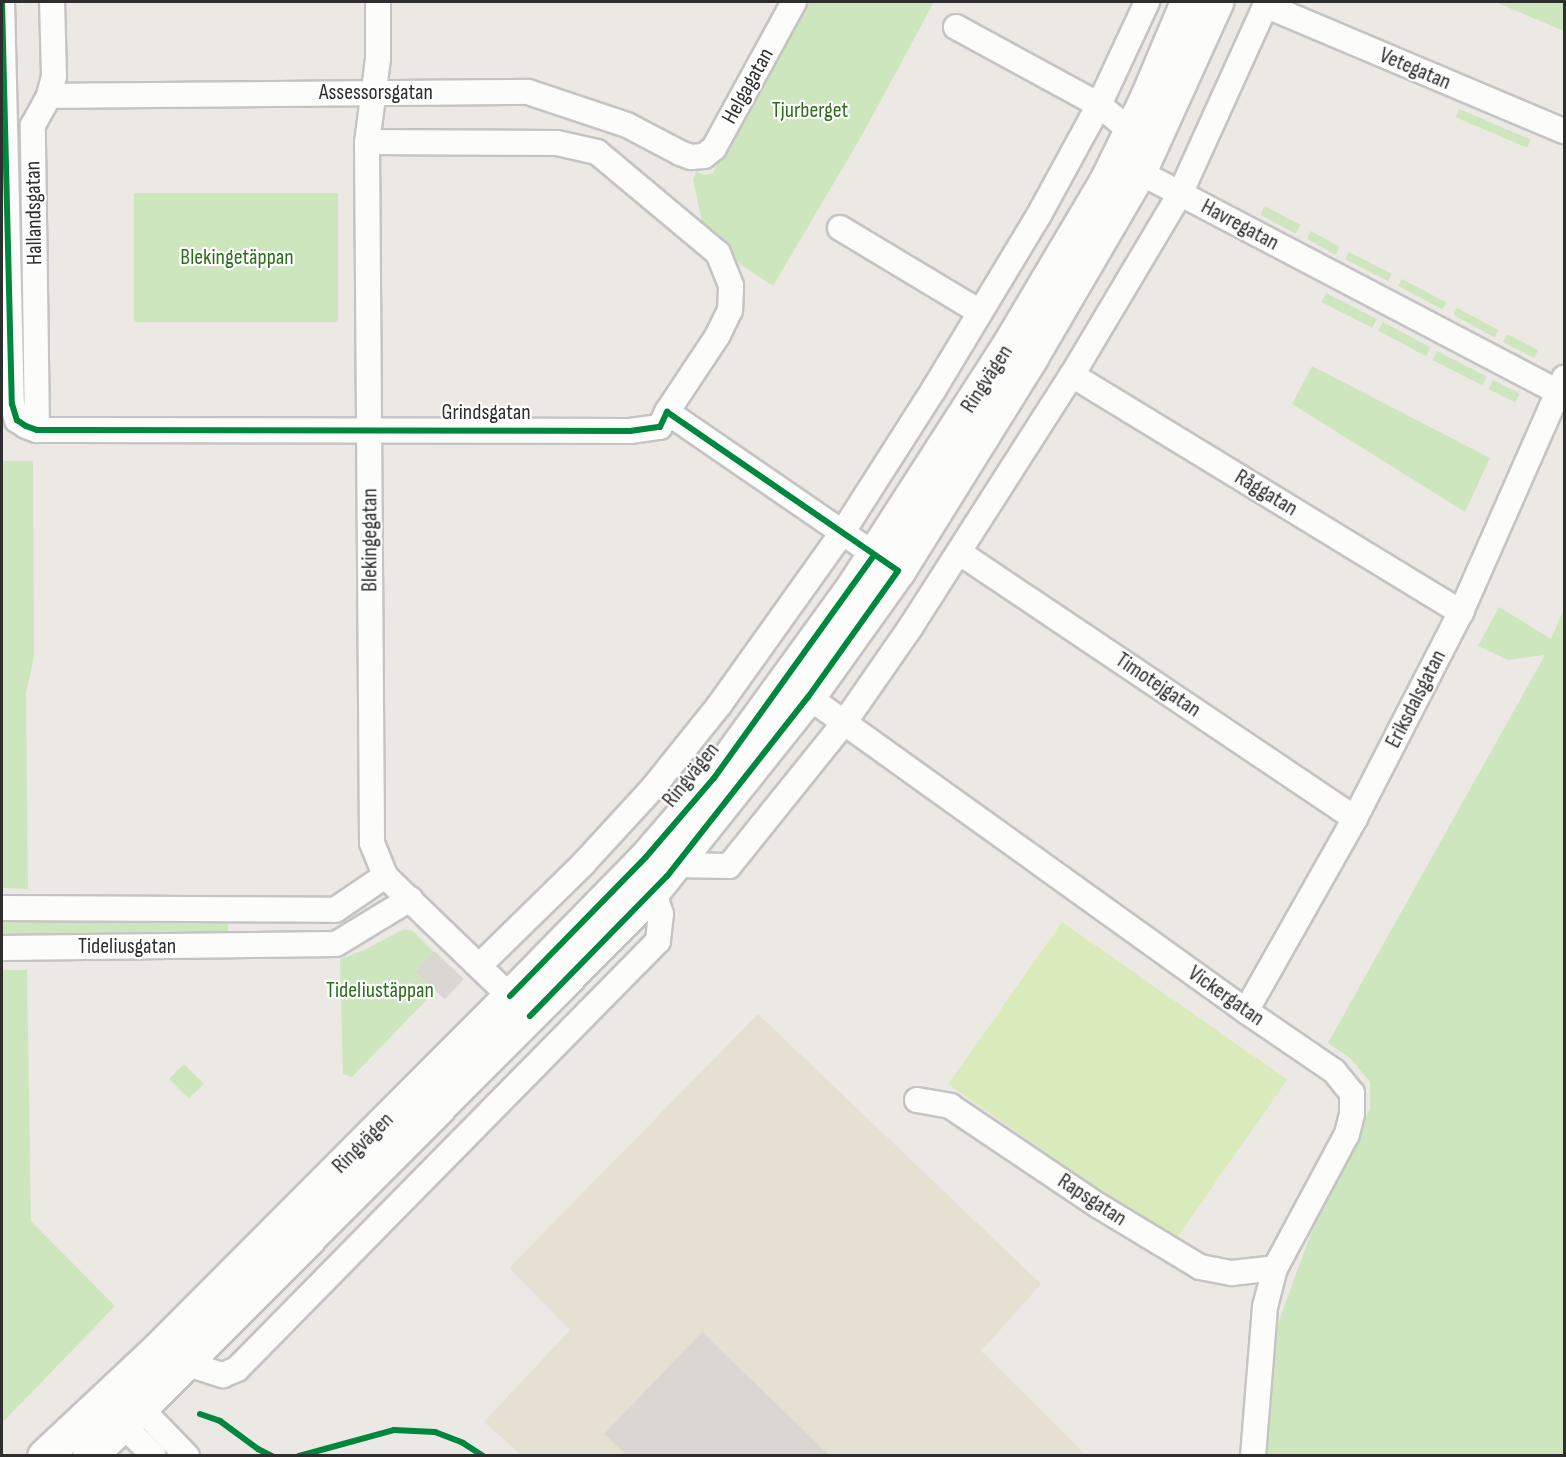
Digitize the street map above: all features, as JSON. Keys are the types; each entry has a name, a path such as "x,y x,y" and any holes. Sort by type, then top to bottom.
{"main road":[{"name":"Ringvägen","path":"886,563 1008,346 1107,179 1187,2"},
{"name":"Ringvägen","path":"88,1455 158,1349 520,1006 652,891 675,865 1031,357 1139,172 1216,2"},
{"name":"Ringvägen","path":"44,1455 185,1363 520,1006 714,778 797,689"}],"street":[{"name":"Hallandsgatan","path":"2,2 12,404 27,425"},
{"name":"Hallandsgatan","path":"27,425 33,124 49,96 54,76 52,2"},
{"name":"Blekingegatan","path":"378,2 378,58 367,142 372,843 385,876 520,1006"},
{"name":"Helgagatan","path":"691,157 704,156 714,148 794,2"},
{"name":"Ringvägen","path":"479,966 583,864 652,789 720,704 842,533 934,389 1039,215 1099,105 1147,2"},
{"path":"675,865 729,867 844,723 960,553 1072,375 1180,194 1266,3"},
{"name":"Vetegatan","path":"1266,3 1564,131"},
{"path":"956,27 1099,105 1130,132 1139,172"},
{"name":"Assessorsgatan","path":"49,96 528,92 627,125 691,157"},
{"path":"367,142 557,143 597,152 718,253 731,286 730,310 718,335 667,412 886,563"},
{"name":"Havregatan","path":"1139,172 1561,385"},
{"path":"840,228 980,312"},
{"name":"Råggatan","path":"1072,375 1461,612"},
{"name":"Eriksdalsgatan","path":"1246,1011 1355,818 1461,612 1561,385"},
{"name":"Grindsgatan","path":"27,425 370,431 630,431 660,427 667,412"},
{"name":"Timotejgatan","path":"960,553 1355,818"},
{"name":"Vickergatan","path":"797,689 1246,1011 1334,1071 1352,1093 1352,1114 1347,1134 1275,1268 1265,1307 1253,1455"},
{"name":"Tideliusgatan","path":"385,876 335,910 5,908 5,948 336,944 410,899"},
{"path":"185,1363 223,1375 237,1369 658,941 660,914 652,891"},
{"path":"243,909 244,946"},
{"name":"Rapsgatan","path":"917,1100 951,1106 1099,1206 1200,1267 1232,1273 1275,1268"},
{"path":"120,1404 154,1455"},
{"path":"120,1404 187,1455"}],"shaded area":[{"path":"434,951 464,979 445,999 415,971"},
{"path":"758,1014 1041,1284 981,1351 1086,1455 521,1455 484,1422 570,1330 509,1268"},
{"path":"702,1332 829,1455 627,1455 604,1434"}],"green space":[{"name":"Tjurberget","path":"805,2 934,2 861,137 773,286 741,265 703,226 693,180 696,171 704,175 713,173"},
{"path":"1495,2 1564,2 1564,31"},
{"path":"1459,109 1531,139 1527,148 1455,117"},
{"name":"Blekingetäppan","path":"134,193 338,193 338,322 134,322"},
{"path":"1265,206 1300,225 1296,234 1260,215"},
{"path":"1311,231 1340,247 1335,255 1307,239"},
{"path":"1349,252 1392,274 1388,281 1345,259"},
{"path":"1402,279 1446,302 1442,310 1398,286"},
{"path":"1326,293 1377,319 1372,328 1321,302"},
{"path":"1457,308 1498,330 1495,337 1453,315"},
{"path":"1383,322 1431,347 1426,356 1378,331"},
{"path":"1507,334 1538,350 1534,358 1503,342"},
{"path":"1437,351 1487,376 1482,385 1432,360"},
{"path":"1312,366 1490,458 1465,512 1292,404"},
{"path":"1493,380 1520,394 1515,403 1488,389"},
{"path":"2,461 33,461 34,657 26,693 28,889 2,888"},
{"path":"1499,607 1551,639 1564,609 1564,1455 1267,1456 1277,1326 1310,1236 1370,1108 1370,1082 1350,1058 1328,1043 1545,655 1508,660 1478,646"},
{"path":"228,916 228,937 2,936 2,918"},
{"path":"1062,922 1287,1080 1174,1242 948,1084"},
{"name":"Tideliustäppan","path":"404,929 413,931 434,952 415,971 435,991 352,1077 343,1074 340,959 364,950"},
{"path":"2,970 27,970 31,1221 115,1306 2,1423"},
{"path":"184,1064 204,1084 189,1099 169,1079"}],"cycle path":[{"path":"2,2 12,404 17,420 26,426 37,430 630,431 660,427 667,412 898,571 808,697 667,876 530,1016"},
{"path":"510,996 646,857 714,778 874,555"},
{"path":"200,1414 220,1421 258,1449 272,1456"},
{"path":"299,1456 394,1430 435,1432 463,1443 483,1456"}]}
